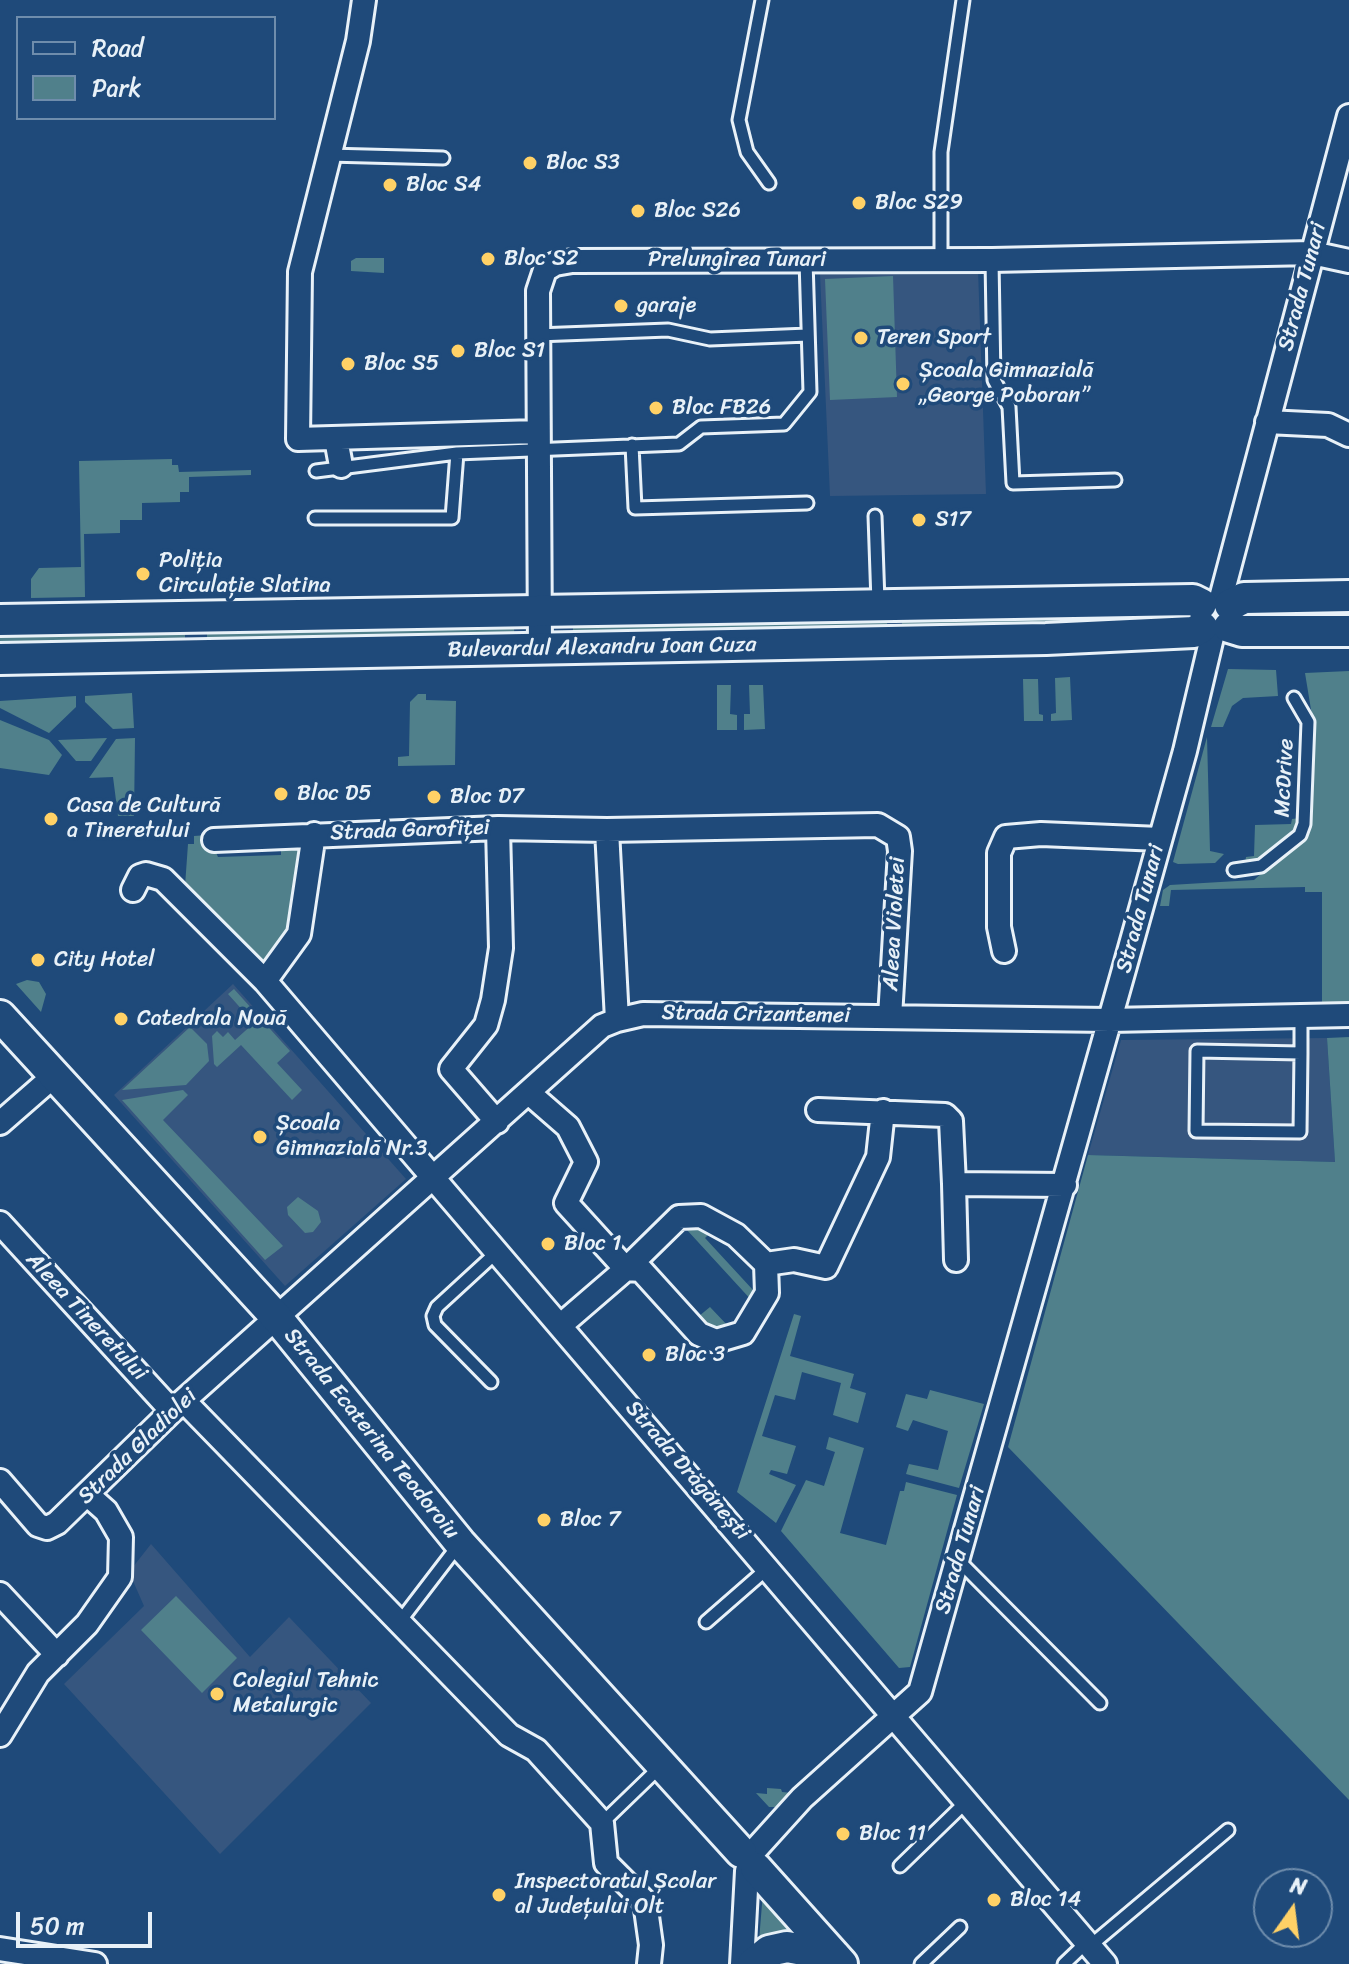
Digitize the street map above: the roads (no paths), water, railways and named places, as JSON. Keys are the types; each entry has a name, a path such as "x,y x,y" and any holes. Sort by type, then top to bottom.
{"main road":[{"name":"Bulevardul Alexandru Ioan Cuza","path":"0,659 1046,639 1194,632 1244,598 1349,596"},
{"name":"Bulevardul Alexandru Ioan Cuza","path":"0,620 1193,600 1242,631 1349,631"},
{"name":"Strada Ecaterina Teodoroiu","path":"0,1016 277,1318 460,1543 838,1960"},
{"path":"753,1964 769,1951 787,1947 838,1960"}],"street":[{"path":"364,0 358,41 300,272 298,439 537,440"},
{"name":"Strada Tunari","path":"749,1861 802,1798 920,1692 1160,839 1349,116"},
{"name":"Prelungirea Tunari","path":"540,650 536,335 540,278 555,264 572,261 992,260 1312,253 1349,261"},
{"path":"1267,422 1328,425 1349,435"},
{"path":"336,439 341,466"},
{"name":"Strada Garofiței","path":"214,840 498,828 607,830 849,825"},
{"name":"Aleea Violetei","path":"849,825 878,825 898,837 890,1017"},
{"path":"497,1122 451,1069 486,1025 493,1000 501,948 498,828"},
{"path":"607,830 617,1020"},
{"path":"265,981 299,934 314,834"},
{"path":"1004,951 999,927 999,853 1006,837 1041,834 1160,839"},
{"name":"Strada Drăgănești","path":"133,890 140,876 146,874 163,879 265,981 894,1713 1105,1964"},
{"name":"Strada Crizantemei","path":"277,1318 602,1026 617,1020 643,1014 1110,1020 1349,1015"},
{"path":"0,1123 55,1075"},
{"path":"529,1093 568,1127 586,1162 566,1203 626,1269 641,1270 699,1334 716,1341 743,1333 767,1293 766,1264 736,1235 701,1216 679,1217 626,1269 561,1325"},
{"path":"818,1110 945,1115 951,1121 956,1260"},
{"path":"766,1264 794,1260 826,1267 878,1157 883,1111"},
{"path":"954,1184 1065,1185"},
{"name":"Aleea Tineretului","path":"0,1223 178,1406"},
{"name":"Strada Gladiolei","path":"0,1481 29,1518 47,1528 88,1495 178,1406 277,1318"},
{"path":"178,1406 401,1620 509,1735 536,1750 602,1823 606,1863 645,1902 649,1964"},
{"path":"0,1735 38,1673 107,1599 120,1577 121,1537 106,1511 88,1495"},
{"path":"0,1594 57,1655"},
{"path":"742,1964 749,1861"},
{"path":"0,1949 95,1964"}],"lane":[{"path":"762,0 757,44 741,97 739,120 747,152 769,183"},
{"path":"941,260 941,152 963,0"},
{"path":"328,155 443,158"},
{"path":"316,471 537,440 679,444 701,427 784,424 810,392 806,260"},
{"path":"992,260 994,380 1009,407 1013,483 1115,480"},
{"path":"536,335 668,330 710,339 808,335"},
{"path":"632,445 635,508 807,503"},
{"path":"315,518 452,518 457,453"},
{"path":"875,516 878,607"},
{"name":"McDrive","path":"1234,870 1261,866 1300,835 1304,824 1308,722 1294,698"},
{"path":"1301,1016 1301,1053 1300,1132 1196,1131 1197,1051 1301,1053"},
{"path":"491,1382 435,1325 433,1316 437,1307 498,1251"},
{"path":"401,1620 460,1543"},
{"path":"959,1561 1100,1703"},
{"path":"706,1622 769,1567"},
{"path":"602,1823 662,1765"},
{"path":"900,1866 968,1800"},
{"path":"1064,1964 1228,1830"},
{"path":"921,1964 960,1927"}],"place":[{"name":"Bloc S3","path":"530,163"},
{"name":"Bloc S4","path":"390,185"},
{"name":"Bloc S29","path":"859,203"},
{"name":"Bloc S26","path":"638,211"},
{"name":"Bloc S2","path":"488,259"},
{"name":"garaje","path":"621,306"},
{"name":"Teren Sport","path":"861,338"},
{"name":"Bloc S1","path":"458,351"},
{"name":"Bloc S5","path":"348,364"},
{"name":"Școala Gimnazială „George Poboran”","path":"903,384"},
{"name":"Bloc FB26","path":"656,408"},
{"name":"S17","path":"919,520"},
{"name":"Poliția Circulație Slatina","path":"143,574"},
{"name":"Bloc D5","path":"281,794"},
{"name":"Bloc D7","path":"434,797"},
{"name":"Casa de Cultură a Tineretului","path":"51,819"},
{"name":"City Hotel","path":"38,960"},
{"name":"Catedrala Nouă","path":"121,1019"},
{"name":"Școala Gimnazială Nr.3","path":"260,1137"},
{"name":"Bloc 1","path":"548,1244"},
{"name":"Bloc 3","path":"649,1355"},
{"name":"Bloc 7","path":"544,1520"},
{"name":"Colegiul Tehnic Metalurgic","path":"217,1694"},
{"name":"Bloc 11","path":"843,1834"},
{"name":"Inspectoratul Școlar al Județului Olt","path":"499,1895"},
{"name":"Bloc 14","path":"994,1900"}]}
